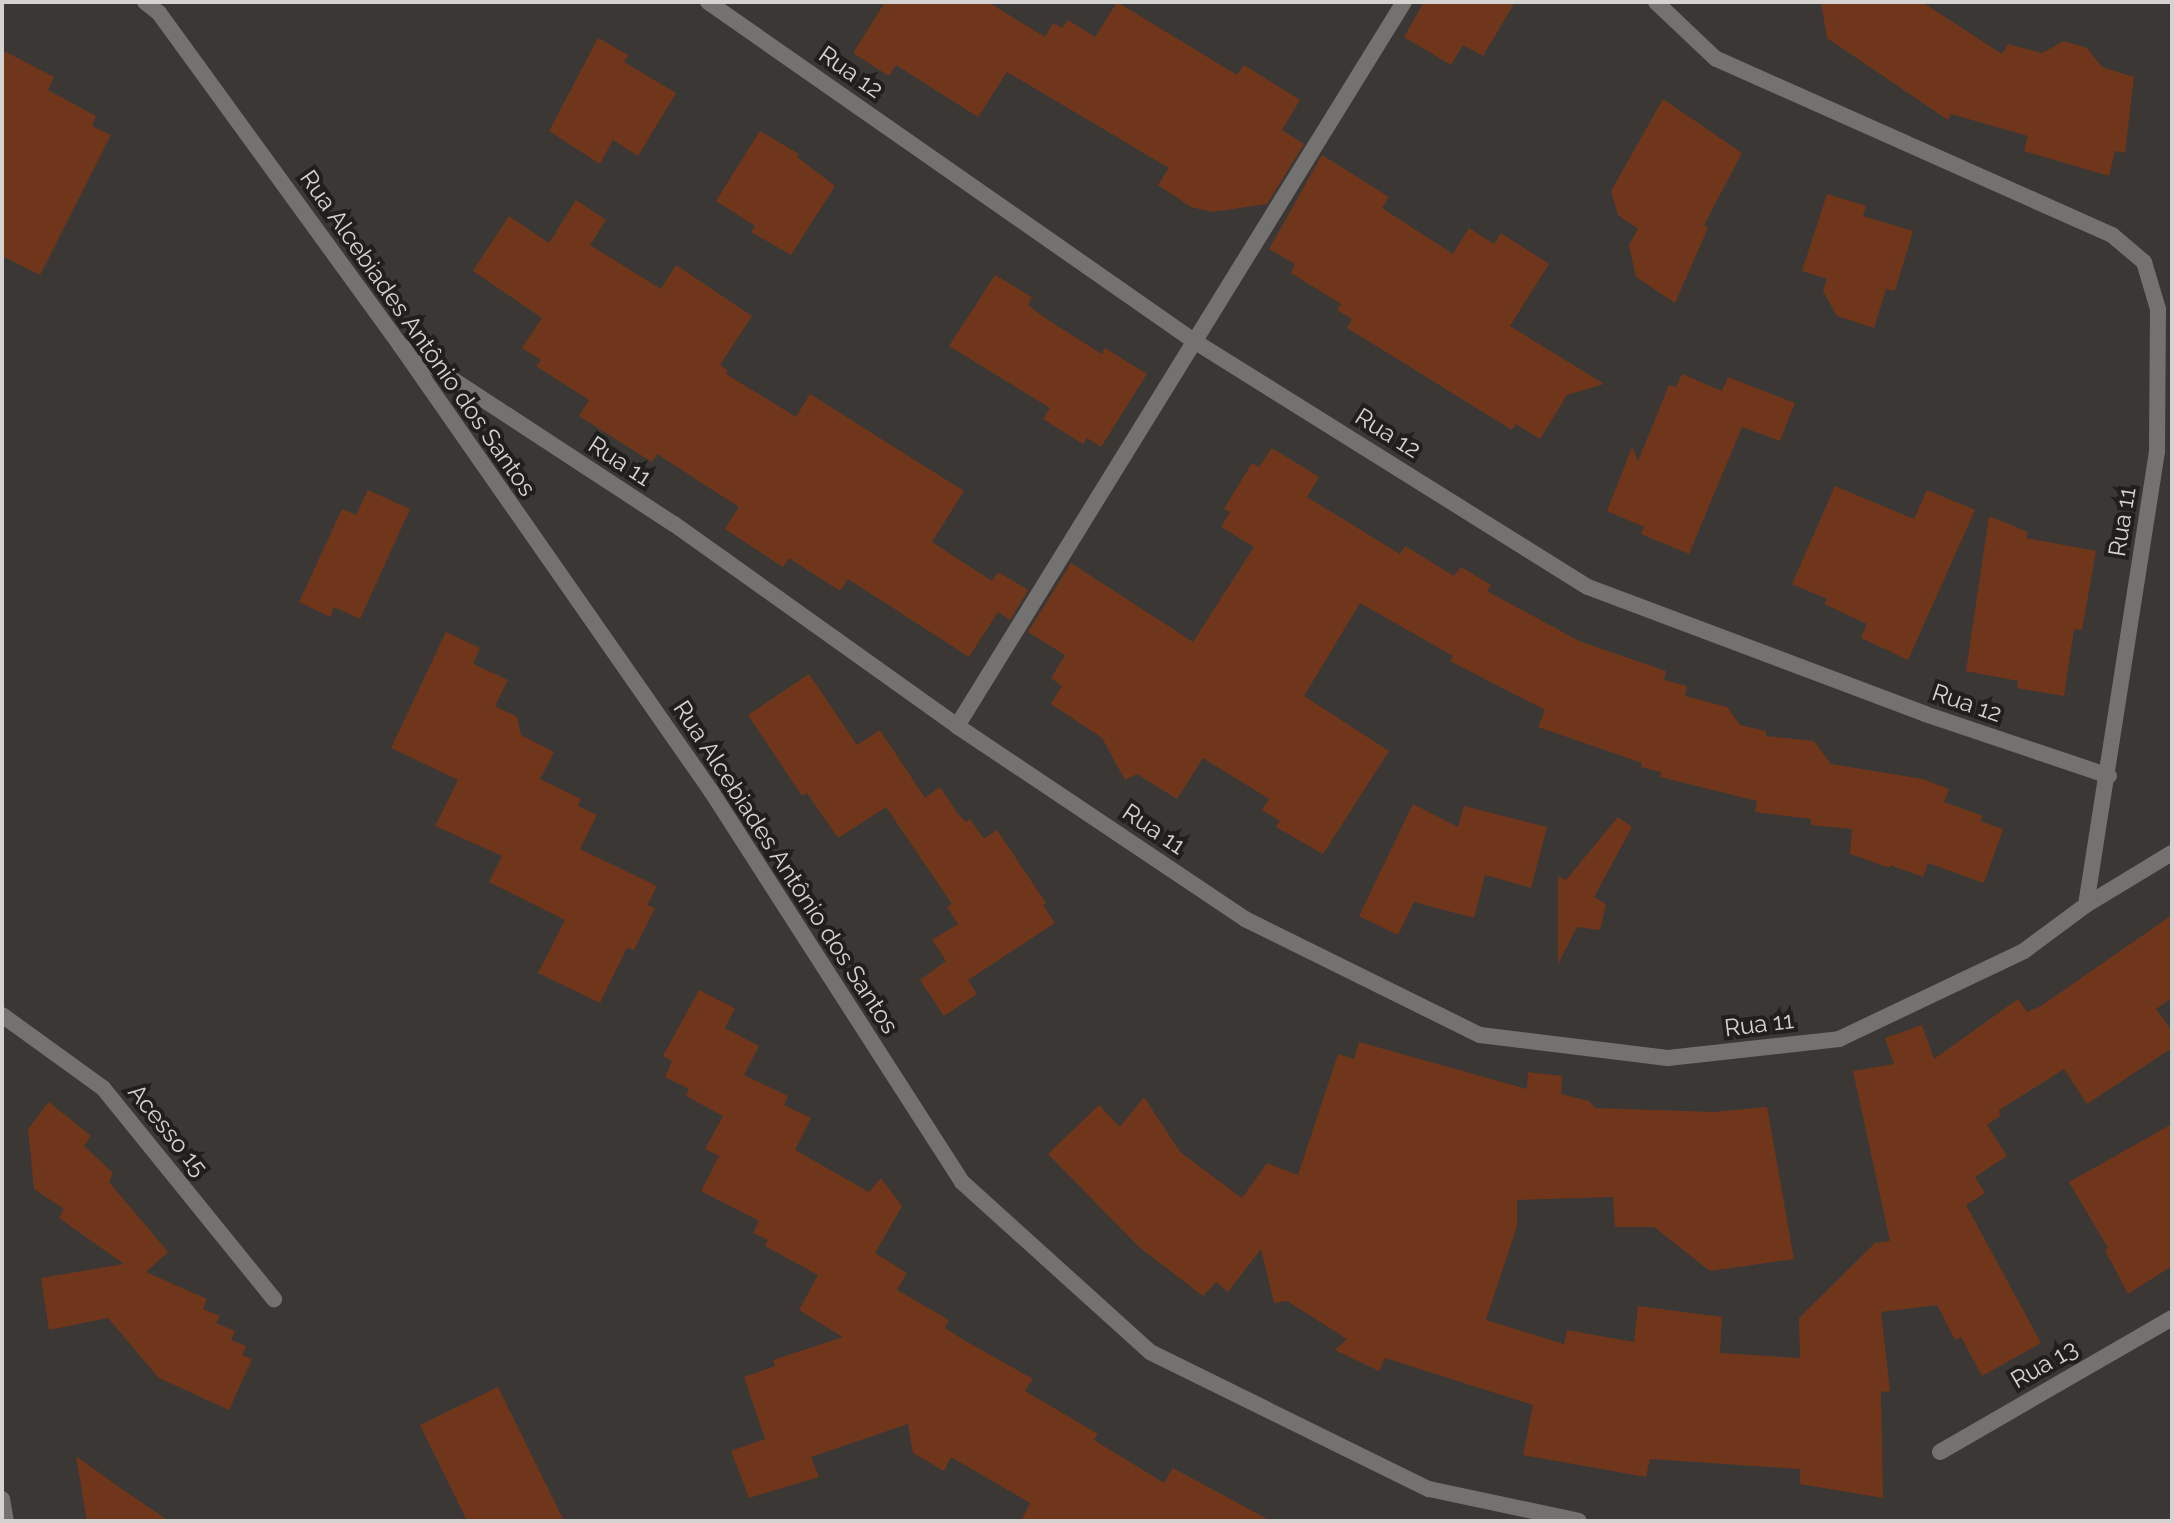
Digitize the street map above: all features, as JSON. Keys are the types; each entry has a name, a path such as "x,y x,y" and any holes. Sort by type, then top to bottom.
{"street":[{"name":"Rua Alcebiades Antônio dos Santos","path":"145,2 159,13 400,345 711,791 962,1182 1150,1352 1429,1489 1579,1521"},
{"name":"Rua 12","path":"708,2 1194,341 1588,587 1925,714 2109,776"},
{"path":"957,726 1404,2"},
{"name":"Rua 11","path":"400,345 674,524 957,726 1245,919 1480,1035 1668,1058 1839,1039 2024,951 2086,905 2109,776 2157,451 2158,309 2144,262 2112,235 1716,59 1656,2"},
{"path":"2086,905 2172,853"},
{"name":"Acesso 15","path":"2,1015 103,1088 274,1299"},
{"name":"Rua 13","path":"1940,1452 2172,1318"},
{"path":"2,1499 6,1521"}],"building":[{"path":"885,2 988,2 1045,37 1053,23 1062,28 1068,20 1095,37 1117,2 1237,75 1244,65 1300,100 1282,130 1304,144 1267,204 1212,212 1191,207 1158,185 1169,168 1007,72 978,117 896,65 889,76 853,53"},
{"path":"1424,2 1515,2 1483,56 1463,45 1451,65 1404,37"},
{"path":"1821,2 1922,2 2002,54 2008,44 2042,53 2064,41 2087,48 2102,67 2134,77 2125,153 2115,151 2109,176 2024,151 2028,136 1951,114 1948,120 1827,38"},
{"path":"598,38 628,55 624,62 676,93 638,156 613,140 600,164 549,131"},
{"path":"2,50 54,77 48,90 96,116 92,126 111,135 40,275 2,256"},
{"path":"1663,99 1742,153 1704,225 1708,228 1675,303 1636,277 1629,245 1638,229 1618,215 1611,191"},
{"path":"760,131 799,154 797,157 835,186 791,255 751,232 755,226 716,201"},
{"path":"1322,155 1389,197 1382,208 1453,254 1469,228 1494,244 1501,233 1549,264 1510,326 1604,384 1567,395 1540,439 1516,424 1512,430 1347,328 1352,319 1337,310 1341,304 1291,273 1295,264 1269,249"},
{"path":"1827,194 1866,206 1863,216 1913,231 1895,291 1886,289 1874,328 1837,316 1823,291 1827,279 1802,271"},
{"path":"576,200 606,220 590,245 661,289 676,265 752,316 720,365 728,371 726,374 796,417 810,394 964,491 932,542 992,581 998,572 1028,590 1010,620 998,612 969,657 848,579 840,591 789,558 783,567 725,529 739,507 657,454 652,462 579,416 589,400 536,366 541,360 522,348 542,318 473,271 509,216 549,243"},
{"path":"995,275 1032,297 1028,305 1045,318 1102,354 1105,348 1147,374 1101,447 1087,438 1083,444 1043,419 1050,408 949,346"},
{"path":"1682,374 1722,391 1728,377 1795,403 1780,441 1742,427 1689,554 1641,534 1644,527 1607,511 1632,447 1638,461 1669,385 1676,387"},
{"path":"1272,448 1319,477 1307,497 1400,554 1405,546 1454,576 1461,567 1491,585 1487,591 1579,641 1666,671 1664,680 1687,686 1685,696 1727,707 1740,725 1766,731 1766,736 1814,741 1831,764 1923,779 1949,789 1944,802 1983,816 1980,821 2003,829 1984,883 1928,863 1923,877 1890,865 1890,868 1850,854 1852,829 1811,825 1811,819 1755,812 1757,801 1660,777 1661,772 1641,767 1642,763 1538,727 1545,710 1450,661 1453,656 1360,603 1304,696 1389,751 1323,854 1276,827 1280,821 1262,810 1269,799 1203,758 1177,799 1137,774 1125,780 1102,738 1051,704 1062,686 1051,678 1065,655 1028,632 1071,563 1193,642 1254,547 1221,527 1230,512 1224,509 1252,463 1259,467"},
{"path":"1835,486 1914,519 1927,490 1975,510 1908,660 1861,638 1867,624 1824,604 1827,599 1792,584"},
{"path":"368,490 410,509 360,619 334,607 330,617 299,602 342,509 356,515"},
{"path":"1989,516 2028,532 2026,538 2096,551 2082,630 2074,629 2064,696 2017,688 2018,681 1966,671"},
{"path":"446,632 480,648 473,664 508,680 495,706 517,717 521,735 554,752 540,779 581,799 578,806 597,815 580,849 657,886 647,905 655,908 634,950 627,948 600,1003 538,973 565,920 489,882 502,856 435,826 458,780 391,748"},
{"path":"809,674 857,745 880,730 925,798 940,787 958,814 966,822 970,819 984,839 997,830 1046,903 1043,905 1055,923 968,980 977,994 944,1016 920,980 946,961 932,940 958,924 947,907 952,904 886,807 838,838 807,793 802,796 748,715"},
{"path":"1413,804 1458,827 1464,806 1547,827 1531,888 1485,875 1474,918 1414,902 1398,935 1359,916"},
{"path":"1618,817 1632,827 1594,897 1606,904 1600,930 1577,927 1558,964 1558,876 1566,880"},
{"path":"2172,915 2172,998 2156,1009 2172,1031 2172,1048 2087,1104 2064,1069 1999,1110 2000,1116 1987,1125 2007,1156 1975,1177 1985,1193 1966,1205 2041,1343 1982,1376 1961,1337 1955,1340 1937,1305 1881,1312 1890,1391 1881,1392 1883,1498 1800,1484 1800,1469 1650,1459 1646,1477 1523,1455 1533,1405 1385,1358 1379,1371 1335,1350 1347,1339 1287,1301 1274,1303 1261,1249 1228,1292 1216,1282 1203,1296 1139,1247 1048,1154 1099,1105 1120,1127 1144,1097 1180,1152 1242,1198 1267,1163 1298,1175 1338,1054 1354,1059 1359,1042 1527,1089 1528,1072 1562,1076 1561,1094 1589,1101 1595,1108 1714,1112 1767,1107 1794,1259 1710,1271 1654,1227 1615,1227 1613,1197 1517,1200 1517,1226 1486,1320 1564,1344 1567,1330 1634,1342 1638,1306 1722,1317 1720,1353 1800,1358 1799,1318 1875,1243 1890,1241 1853,1071 1894,1064 1885,1038 1922,1025 1934,1059 2018,999 2027,1012 2041,1006"},
{"path":"699,990 735,1008 725,1028 759,1046 744,1075 788,1096 784,1105 811,1118 795,1150 869,1192 881,1178 902,1206 875,1253 907,1273 897,1290 949,1320 945,1328 1033,1379 1025,1391 1098,1434 1094,1440 1164,1483 1173,1468 1271,1521 1021,1521 1030,1503 951,1457 944,1471 913,1453 908,1424 811,1457 819,1477 749,1498 731,1451 765,1439 744,1377 775,1366 773,1360 843,1337 799,1310 818,1275 765,1246 768,1240 753,1233 759,1221 701,1191 719,1156 705,1149 723,1116 686,1096 689,1089 665,1077 672,1061 663,1056"},
{"path":"49,1102 91,1136 84,1146 113,1173 109,1182 168,1252 146,1272 207,1299 203,1309 220,1316 216,1323 235,1331 231,1340 246,1346 242,1355 252,1359 229,1410 159,1378 108,1318 49,1330 41,1278 124,1264 59,1218 64,1209 34,1189 28,1129"},
{"path":"2172,1124 2172,1266 2128,1294 2105,1250 2108,1248 2069,1182"},
{"path":"498,1387 564,1521 467,1521 420,1425"},
{"path":"76,1456 119,1487 169,1521 87,1521"}]}
